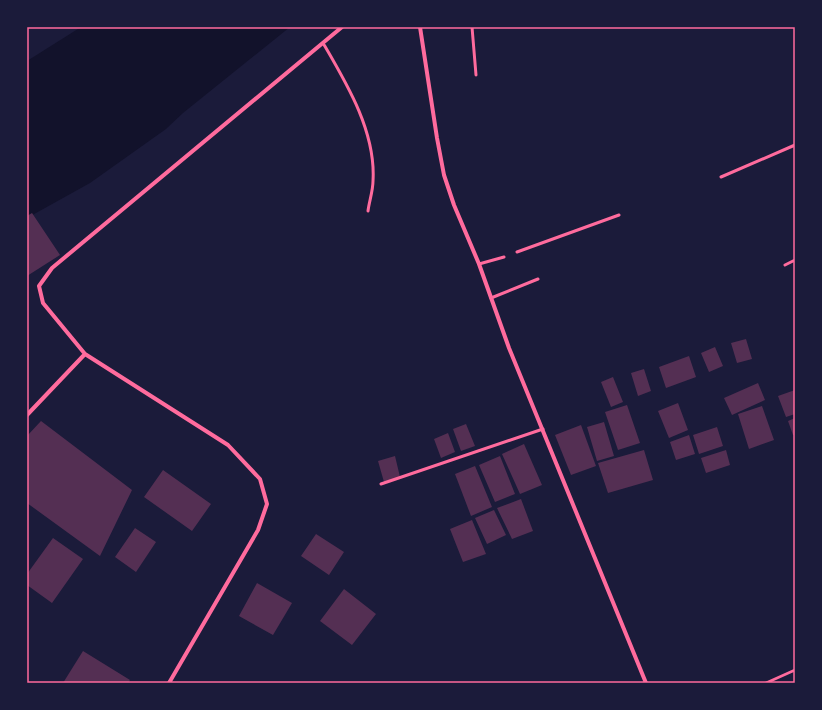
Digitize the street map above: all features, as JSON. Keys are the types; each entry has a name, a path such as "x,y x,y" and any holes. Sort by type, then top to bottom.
{"street":[{"path":"169,683 258,530 267,504 260,479 228,445 85,354 43,303 39,286 52,268 342,27"},
{"path":"420,27 444,175 454,205 479,264 543,429 646,683"},
{"path":"27,415 85,354"}],"lane":[{"path":"472,27 476,75"},
{"path":"323,43 347,84 369,138 373,180 368,212"},
{"path":"722,177 795,145"},
{"path":"517,252 619,215"},
{"path":"479,264 504,257"},
{"path":"785,264 795,260"},
{"path":"491,298 538,279"},
{"path":"381,484 543,429"}],"path":[{"path":"766,683 795,670"}],"shaded area":[{"path":"81,27 290,27 183,113 166,129 90,183 27,218 27,61"}],"building":[{"path":"32,213 60,255 27,276 27,216"},
{"path":"746,339 752,359 737,363 731,343"},
{"path":"715,347 723,366 709,372 701,353"},
{"path":"689,356 696,377 666,388 659,367"},
{"path":"644,369 651,391 638,396 631,373"},
{"path":"613,377 623,402 611,407 601,382"},
{"path":"758,383 765,400 732,415 724,398"},
{"path":"795,390 795,414 786,417 778,396"},
{"path":"678,403 688,430 669,438 658,411"},
{"path":"627,405 640,443 618,450 605,412"},
{"path":"762,406 774,440 749,449 738,414"},
{"path":"795,418 795,435 793,435 788,421"},
{"path":"41,421 132,490 100,556 27,503 27,436"},
{"path":"604,422 614,456 597,461 587,427"},
{"path":"466,424 475,446 461,451 453,429"},
{"path":"581,425 596,466 571,475 555,435"},
{"path":"717,427 723,446 699,454 693,435"},
{"path":"448,433 455,452 441,458 434,439"},
{"path":"689,435 695,454 676,460 670,442"},
{"path":"524,444 542,485 520,494 502,454"},
{"path":"644,450 653,480 608,493 598,463"},
{"path":"726,450 730,465 706,473 701,458"},
{"path":"395,456 400,477 384,482 378,461"},
{"path":"500,456 515,494 495,502 479,465"},
{"path":"475,466 492,507 471,516 455,474"},
{"path":"163,470 211,504 192,531 144,497"},
{"path":"521,499 533,531 512,539 497,508"},
{"path":"494,510 506,535 487,544 475,518"},
{"path":"472,520 486,554 463,562 450,529"},
{"path":"135,528 156,542 136,572 115,557"},
{"path":"316,534 344,552 329,575 301,556"},
{"path":"53,538 83,559 52,603 27,585 27,574"},
{"path":"257,583 292,603 273,635 239,616"},
{"path":"344,589 376,614 352,645 320,621"},
{"path":"83,651 130,680 128,683 63,683"}]}
